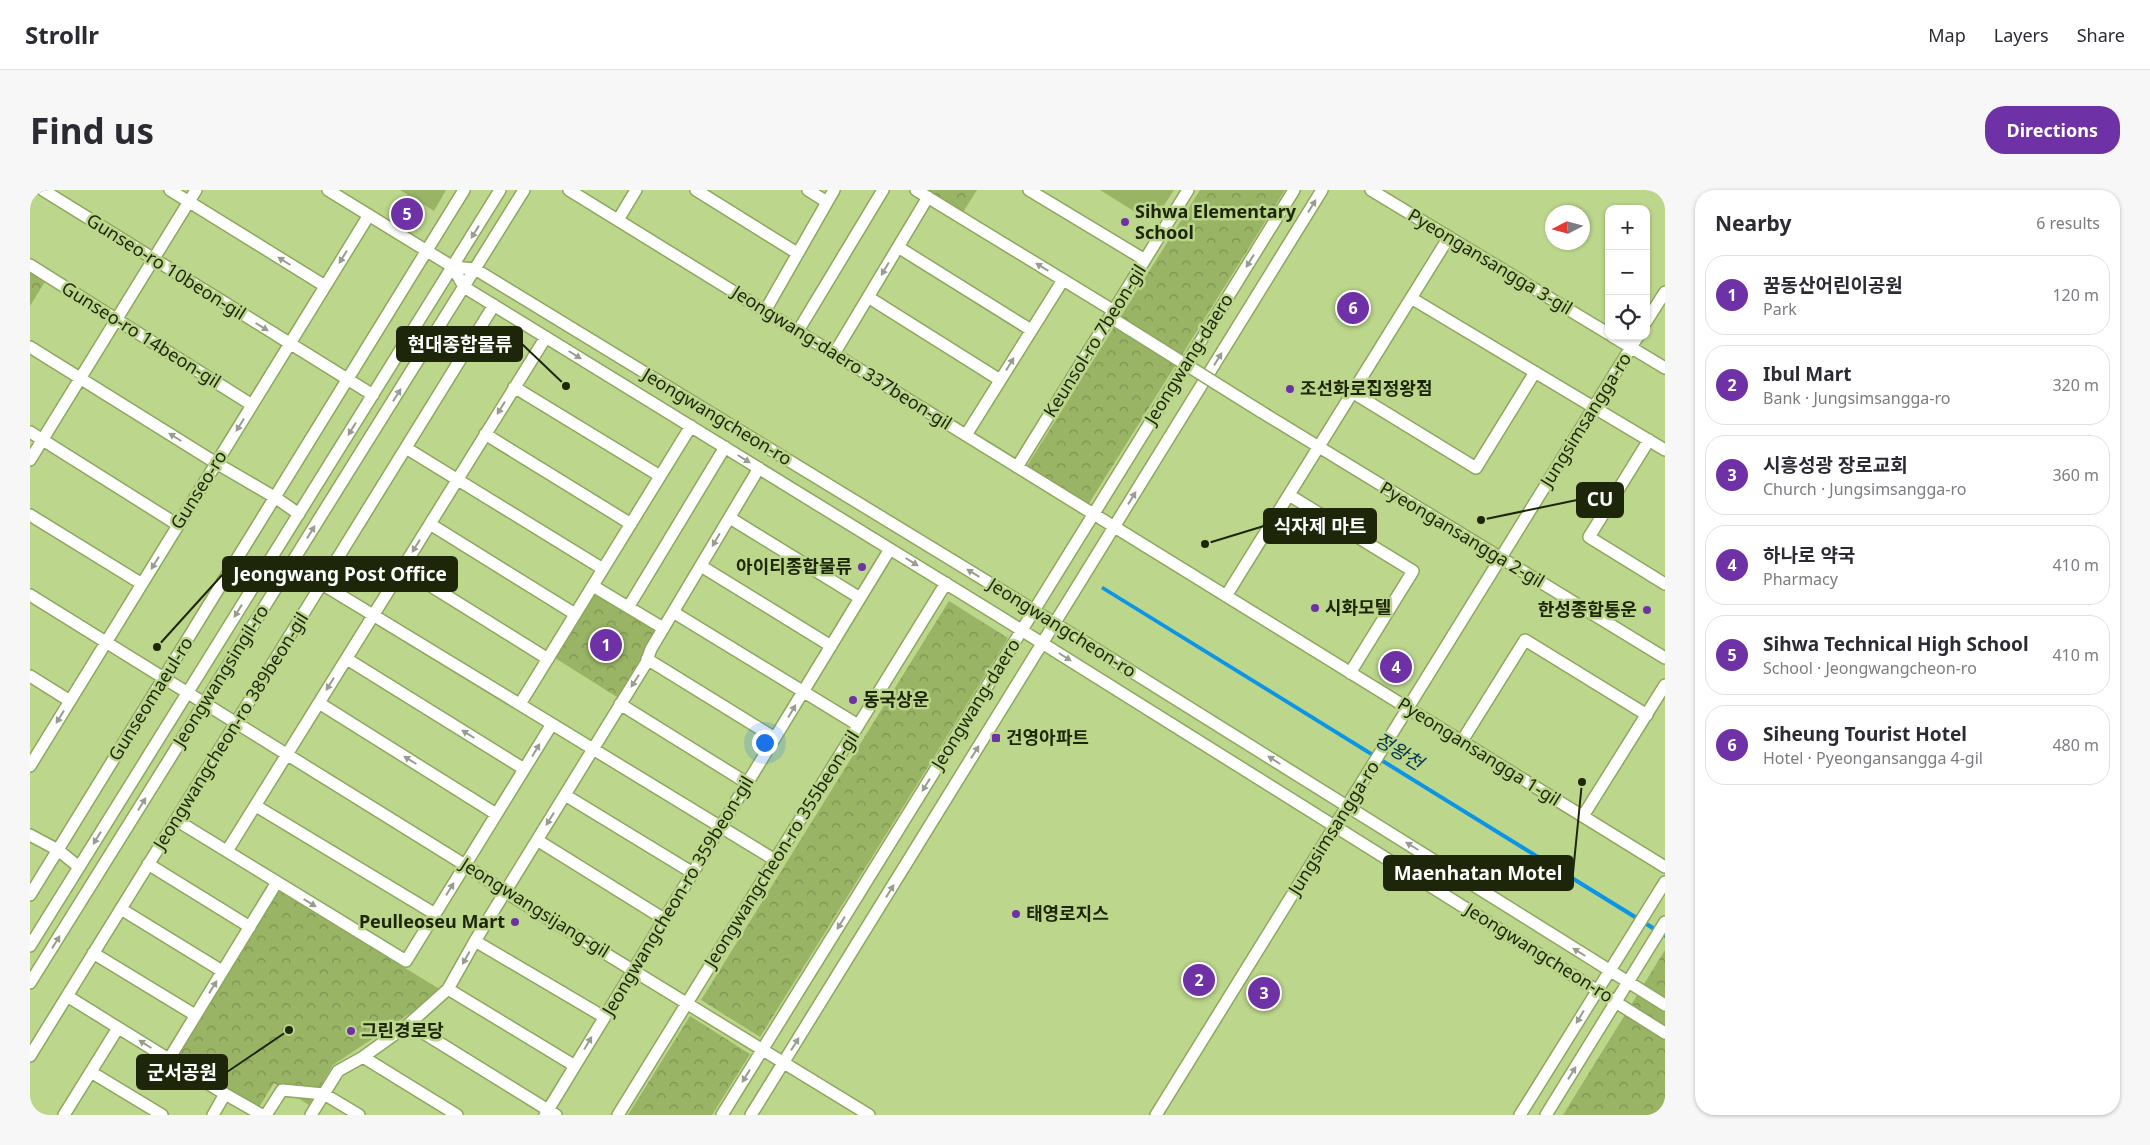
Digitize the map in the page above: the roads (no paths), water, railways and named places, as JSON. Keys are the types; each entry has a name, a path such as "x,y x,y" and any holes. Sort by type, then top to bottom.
{"street":[{"name":"Gunseo-ro 10beon-gil","path":"43,190 290,344"},
{"path":"170,190 325,286"},
{"path":"30,460 196,190"},
{"name":"Jeongwangcheon-ro","path":"328,190 453,267 475,269 1034,610 1665,1005"},
{"name":"Gunseomaeul-ro","path":"30,895 464,190"},
{"name":"Jeongwangsingil-ro","path":"30,946 500,190"},
{"name":"Jeongwangsingil-ro","path":"30,983 524,190"},
{"name":"Jeongwang-daero 337beon-gil","path":"569,190 1114,527"},
{"path":"618,220 636,190"},
{"path":"696,190 798,253"},
{"path":"808,190 827,202"},
{"path":"765,311 834,190"},
{"path":"798,331 883,190"},
{"name":"Pyeongansangga 2-gil","path":"916,190 1063,280 1112,314 1129,329 1318,448 1665,658"},
{"path":"1029,190 1145,260"},
{"name":"Keunsol-ro 7beon-gil","path":"1017,467 1188,190"},
{"name":"Jeongwang-daero","path":"722,1115 1294,190"},
{"name":"Jeongwang-daero","path":"751,1115 1322,190"},
{"name":"Pyeongansangga 3-gil","path":"1371,190 1605,332"},
{"path":"834,354 928,197"},
{"name":"Gunseo-ro","path":"32,760 369,215"},
{"path":"1226,596 1449,237"},
{"path":"898,247 1032,330"},
{"name":"Gunseo-ro 14beon-gil","path":"30,265 252,405"},
{"name":"Jeongwangcheon-ro","path":"453,267 464,287 1022,630 1665,1033"},
{"path":"966,435 1063,280"},
{"path":"1650,316 1665,292"},
{"path":"868,297 1000,380"},
{"path":"1411,298 1665,450"},
{"name":"Jeongwangcheon-ro 389beon-gil","path":"30,1056 494,305"},
{"path":"227,851 546,337"},
{"path":"1619,340 1665,368"},
{"name":"Jungsimsangga-ro","path":"1156,1115 1635,340"},
{"path":"290,344 373,395"},
{"path":"30,347 299,514"},
{"path":"1352,392 1476,468 1535,372"},
{"path":"514,387 660,476"},
{"path":"520,704 691,426"},
{"path":"30,432 178,525"},
{"path":"485,434 631,524"},
{"path":"1649,440 1589,537 1665,584"},
{"name":"Jeongwangcheon-ro","path":"628,606 725,447"},
{"path":"406,448 603,569"},
{"path":"311,1115 338,1071 363,1057 409,1024 448,989 475,941 647,659 759,468"},
{"path":"1288,495 1413,571 1350,673"},
{"path":"30,515 142,584"},
{"path":"730,518 860,598"},
{"path":"430,524 575,614"},
{"name":"Pyeongansangga 1-gil","path":"1114,527 1665,867"},
{"name":"Jeongwangcheon-ro 359beon-gil","path":"549,1113 604,1017 890,549"},
{"path":"701,566 831,646"},
{"path":"402,568 548,659"},
{"name":"Jeongwangcheon-ro 355beon-gil","path":"618,1115 946,583"},
{"path":"322,584 775,860"},
{"path":"593,586 664,628"},
{"name":"Jeongwangsijang-gil","path":"30,595 465,865 505,892 634,969 870,1115"},
{"path":"673,612 858,725"},
{"path":"1462,741 1525,640 1647,714"},
{"path":"346,658 524,768"},
{"path":"647,659 775,738"},
{"path":"30,676 70,701"},
{"path":"1583,816 1665,686"},
{"path":"319,703 496,814"},
{"path":"620,704 747,783"},
{"path":"176,820 406,962 552,724"},
{"path":"565,795 693,873"},
{"path":"256,806 435,914"},
{"path":"30,835 58,850 79,867"},
{"path":"537,840 664,920"},
{"path":"148,864 250,927"},
{"path":"169,1059 277,882"},
{"path":"1520,1115 1665,882"},
{"path":"121,909 222,971"},
{"path":"1546,1115 1665,922"},
{"path":"475,941 604,1017"},
{"path":"93,953 196,1015"},
{"path":"448,989 575,1066"},
{"path":"67,996 262,1115"},
{"path":"409,1024 549,1113"},
{"path":"64,1115 118,1028"},
{"path":"363,1057 457,1115"},
{"path":"91,1072 162,1115"},
{"path":"266,1115 282,1090 324,1094 359,1115"},
{"path":"212,1115 225,1094"}],"water":[{"path":"1103,586 1665,933 1665,938 1101,589"}],"place":[{"name":"Sihwa Technical High School","path":"407,214"},
{"name":"Sihwa Elementary School","path":"1125,222"},
{"name":"Siheung Tourist Hotel","path":"1353,308"},
{"name":"현대종합물류","path":"566,386"},
{"name":"조선화로집정왕점","path":"1290,389"},
{"name":"CU","path":"1481,520"},
{"name":"식자제 마트","path":"1205,544"},
{"name":"아이티종합물류","path":"862,567"},
{"name":"시화모텔","path":"1315,608"},
{"name":"한성종합통운","path":"1647,610"},
{"name":"꿈동산어린이공원","path":"606,645"},
{"name":"Jeongwang Post Office","path":"157,647"},
{"name":"하나로 약국","path":"1396,667"},
{"name":"동국상운","path":"853,700"},
{"name":"건영아파트","path":"996,738"},
{"name":"Maenhatan Motel","path":"1582,782"},
{"name":"태영로지스","path":"1016,914"},
{"name":"Peulleoseu Mart","path":"515,922"},
{"name":"Ibul Mart","path":"1199,980"},
{"name":"시흥성광 장로교회","path":"1264,993"},
{"name":"군서공원","path":"289,1030"},
{"name":"그린경로당","path":"351,1031"}],"water label":[{"name":"정왕천","path":"1399,751"}]}
